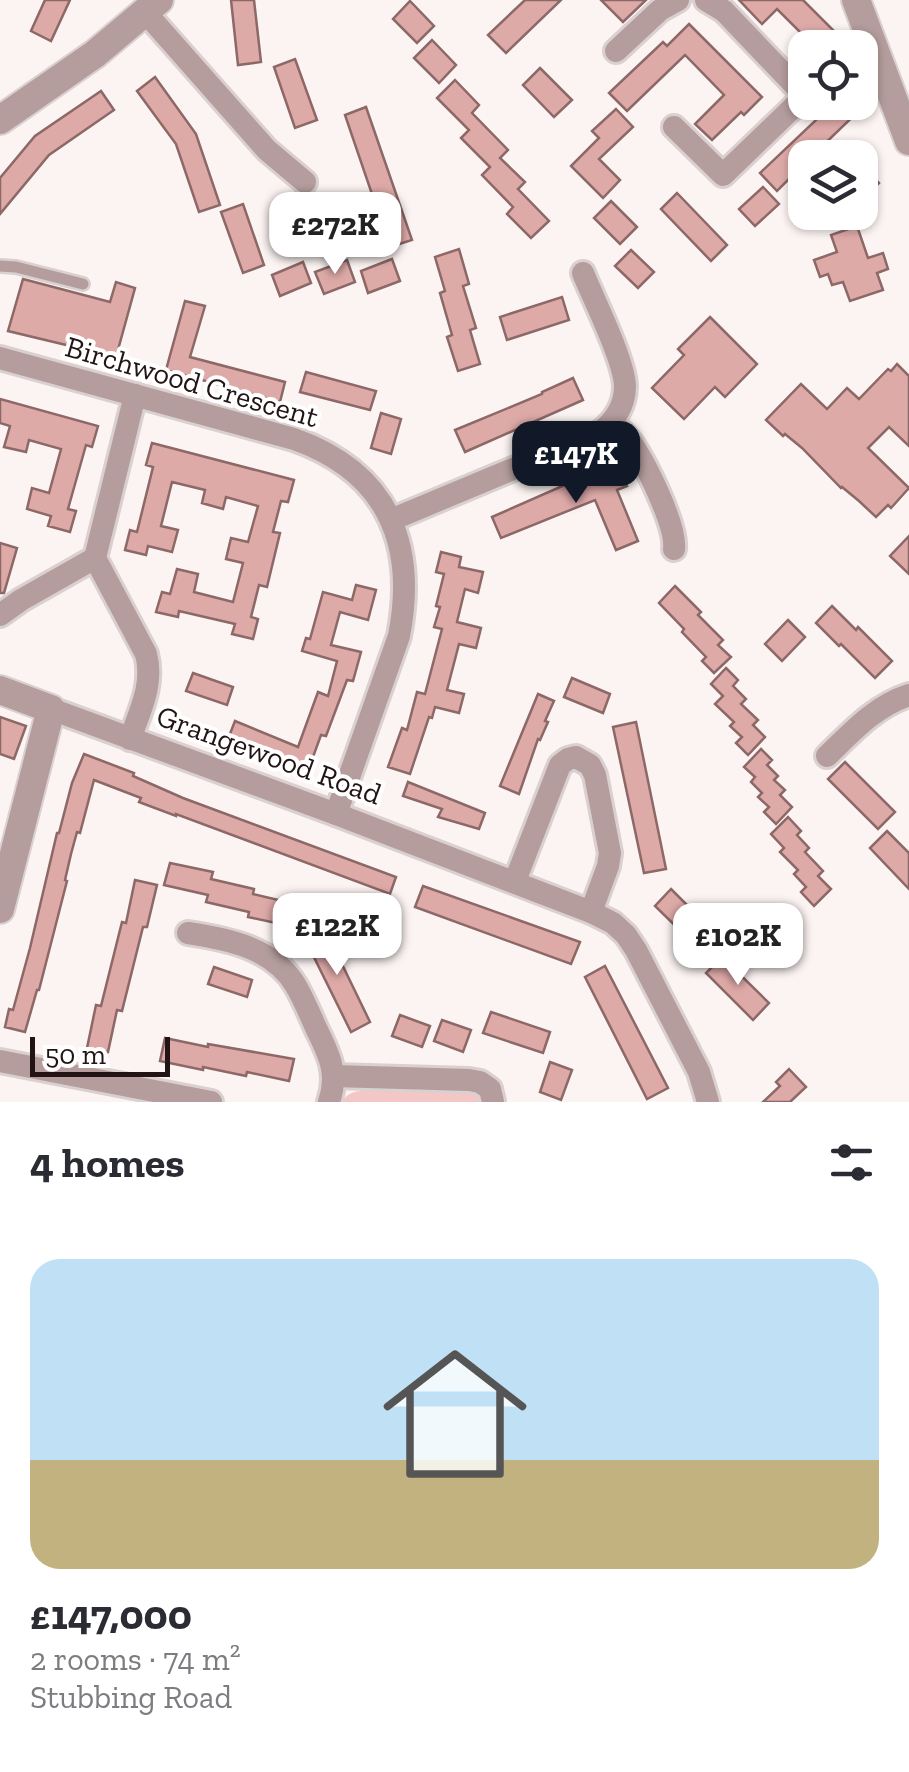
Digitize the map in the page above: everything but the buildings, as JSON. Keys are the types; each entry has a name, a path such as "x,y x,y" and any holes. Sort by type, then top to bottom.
{"street":[{"path":"616,51 660,10 678,0"},
{"path":"706,0 724,10 788,78"},
{"path":"856,0 862,30"},
{"path":"0,120 96,54 153,6 267,150 304,182"},
{"path":"878,77 909,142"},
{"path":"674,127 722,175 788,112"},
{"path":"391,520 599,433 612,423 625,384 616,330 583,273"},
{"name":"Birchwood Crescent","path":"0,358 316,447 347,466 380,501 400,548 405,575 404,610 399,636 336,814"},
{"path":"130,739 150,682 149,665 94,558 135,395"},
{"path":"612,423 642,461 674,534 674,549"},
{"path":"0,615 94,558"},
{"name":"Grangewood Road","path":"0,690 515,881 613,923 636,950 699,1072 708,1102"},
{"path":"827,756 873,713 892,700 909,696"},
{"path":"0,910 51,709"},
{"path":"515,881 560,764 576,757 595,775 610,853 591,912"},
{"path":"188,933 242,943 279,966 294,983 332,1061 334,1076 328,1102"},
{"path":"0,1062 211,1102"},
{"path":"334,1076 469,1080 490,1089 493,1102"}],"lane":[{"path":"0,266 83,284"}],"shaded area":[{"path":"387,1084 454,1086 477,1094 484,1102 342,1102 355,1092 384,1091"}]}
